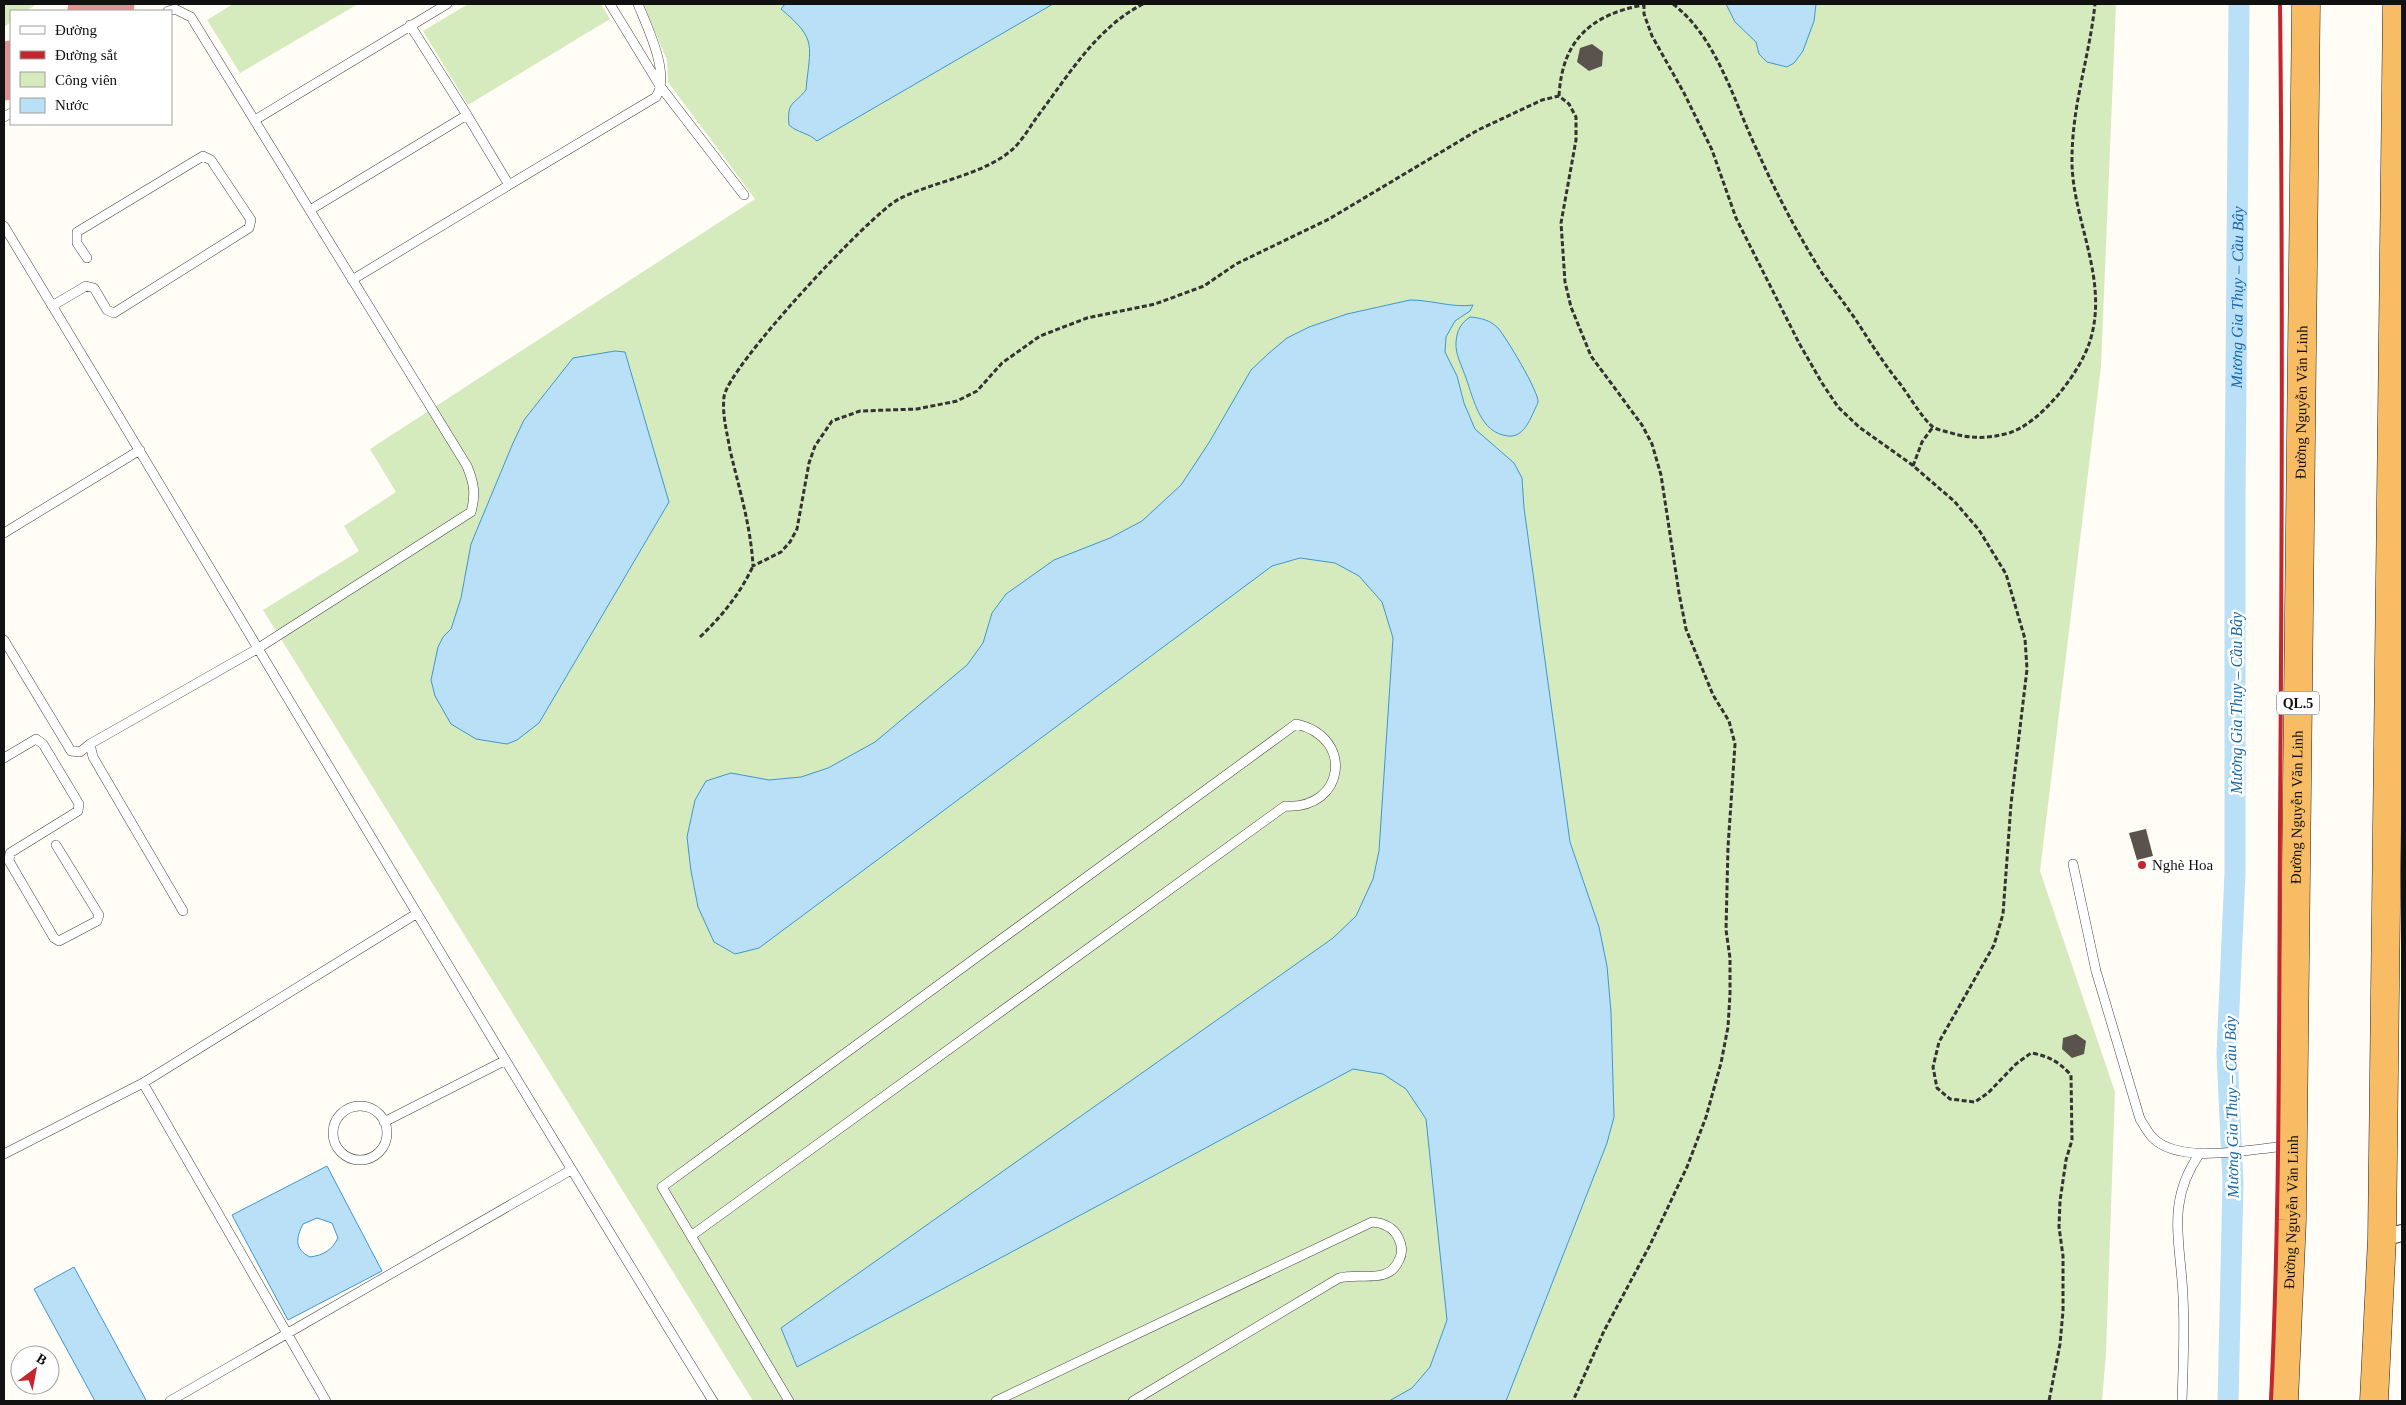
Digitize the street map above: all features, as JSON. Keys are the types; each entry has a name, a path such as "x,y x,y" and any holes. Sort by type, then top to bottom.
{"highway":[{"name":"Đường Nguyễn Văn Linh","path":"2284,1401 2292,1220 2306,4"},
{"path":"2374,1401 2392,1236 2397,388 2397,4"}],"lane":[{"path":"254,120 446,4"},
{"path":"610,4 660,86 744,195"},
{"path":"352,280 656,97 660,86 660,66 638,4"},
{"path":"4,640 71,750 80,752 90,744 257,649 471,512 475,498 474,481 467,466 191,17 175,9 172,10"},
{"path":"410,25 509,185"},
{"path":"310,210 467,115"},
{"path":"52,306 86,286 94,288 107,310 114,313 249,228 251,220 211,160 203,156 77,232 77,243 87,258"},
{"path":"4,226 140,450 504,1061 710,1400"},
{"path":"4,533 140,450"},
{"path":"691,1236 1285,806 1298,807 1312,803 1323,796 1331,784 1335,771 1335,758 1330,745 1321,734 1309,727 1296,724 662,1187 691,1236 789,1401"},
{"path":"4,758 36,739 43,744 79,804 78,811 10,854 9,861 54,938 59,941 97,920 99,915 56,845"},
{"path":"90,744 93,757 183,910"},
{"path":"2074,864 2096,971 2140,1119 2154,1139 2176,1150 2200,1153 2260,1148 2293,1148"},
{"path":"4,1154 143,1083 416,914"},
{"path":"384,1122 504,1061"},
{"path":"143,1083 326,1401"},
{"path":"362,1106 371,1108 384,1122 386,1140 376,1156 367,1160 349,1158 335,1145 333,1127 344,1111 362,1106"},
{"path":"2182,1401 2184,1299 2176,1217 2182,1186 2200,1153"},
{"path":"170,1401 571,1170"},
{"path":"996,1401 1372,1222 1389,1227 1396,1233 1402,1250 1400,1259 1390,1272 1372,1277 1356,1275 1339,1278 1133,1401"}],"path":[{"path":"753,566 749,532 723,416 724,395 729,381 742,362 832,260 881,211 900,199 989,164 1014,148 1077,63 1104,33 1143,4"},
{"path":"1559,96 1563,69 1576,38 1595,22 1644,4 1652,36 1684,93 1712,150 1736,218 1799,343 1838,407 1859,427 1913,466 1954,501 1979,530 2006,574 2025,639 2027,669 2010,804 2003,914 1994,945 1938,1042 1933,1067 1938,1088 1950,1099 1962,1102 1975,1102 1988,1092 2016,1064 2031,1053 2046,1055 2060,1063 2071,1075 2072,1140 2066,1160 2060,1201 2059,1226 2063,1256 2063,1311 2060,1344 2049,1401"},
{"path":"1673,4 1682,11 1700,34 1719,63 1774,186 1824,276 1885,365 1933,427 1964,438 1990,438 2019,430 2041,415 2064,387 2090,341 2094,310 2093,264 2077,204 2072,168 2076,103 2090,39 2095,4"},
{"path":"700,637 735,598 753,566 781,552 790,542 797,529 808,463 815,446 832,421 860,411 917,409 957,401 976,391 1002,363 1040,336 1087,318 1156,304 1204,286 1236,264 1329,219 1478,130 1542,100 1559,96"},
{"path":"1559,96 1569,104 1576,117 1576,140 1561,223 1565,282 1571,307 1591,356 1642,425 1652,444 1661,476 1686,629 1713,695 1729,721 1735,744 1728,847 1726,930 1730,958 1730,994 1728,1027 1721,1063 1706,1117 1687,1167 1650,1244 1604,1331 1573,1401"},
{"path":"1913,466 1922,442 1933,427"}],"green space":[{"path":"4,4 37,4 28,10 10,10 10,23 4,27"},
{"path":"233,4 358,4 240,73 207,20"},
{"path":"468,4 601,4 610,19 468,105 423,31"},
{"path":"643,4 2116,4 2101,366 2040,871 2115,1092 2106,1353 2102,1401 753,1401 263,610 359,551 344,526 396,492 370,449 755,199 668,82 667,60"}],"water":[{"path":"785,4 1053,4 817,141 789,125 790,108 806,90 810,53 809,44 801,28 781,9"},
{"path":"1726,4 1816,4 1814,21 1803,51 1794,63 1787,67 1767,62 1759,54 1756,42 1735,22"},
{"path":"1410,300 1465,306 1473,305 1470,311 1455,321 1446,337 1445,352 1457,376 1464,403 1475,429 1514,463 1522,478 1524,508 1570,842 1599,927 1607,966 1611,1012 1614,1117 1607,1143 1506,1401 1389,1401 1412,1388 1430,1367 1447,1320 1426,1119 1406,1089 1383,1074 1353,1069 797,1367 781,1328 1333,938 1356,916 1373,879 1379,851 1393,638 1382,602 1359,576 1335,563 1300,558 1272,566 759,948 735,954 714,942 698,907 687,837 695,800 706,781 731,773 769,780 801,777 828,768 875,742 967,665 983,643 992,613 1006,594 1054,560 1110,538 1142,521 1181,485 1210,441 1251,370 1287,338 1309,327 1347,314"},
{"path":"1470,317 1485,320 1498,328 1528,377 1537,396 1538,404 1528,423 1522,431 1513,436 1498,434 1491,429 1475,405 1456,346 1458,330"},
{"path":"615,351 625,352 669,502 539,723 517,740 507,744 476,739 451,724 435,696 431,680 438,647 443,637 451,629 461,598 471,544 524,420 573,358"},
{"path":"327,1166 382,1271 288,1320 232,1215","holes":["317,1218 332,1223 338,1238 333,1246 319,1255 310,1257 305,1254 298,1243 303,1224"]},
{"path":"74,1267 146,1400 95,1401 34,1289"}],"building":[{"path":"1592,44 1603,52 1602,66 1589,71 1577,62 1580,48"},
{"path":"2146,829 2153,856 2137,860 2129,833"},
{"path":"2076,1034 2086,1041 2084,1054 2072,1058 2062,1049 2063,1038"}],"waterway":[{"name":"Mương Gia Thụy – Cầu Bây","path":"2228,1401 2233,1183 2227,1053 2235,873 2235,499 2239,4"}],"taxiway":[{"path":"97,10 107,4"},
{"path":"4,73 10,69"}],"railway":[{"path":"2271,1401 2278,1185 2279,1041 2282,415 2280,4"}],"place":[{"name":"Nghè Hoa","path":"2142,865"}]}
